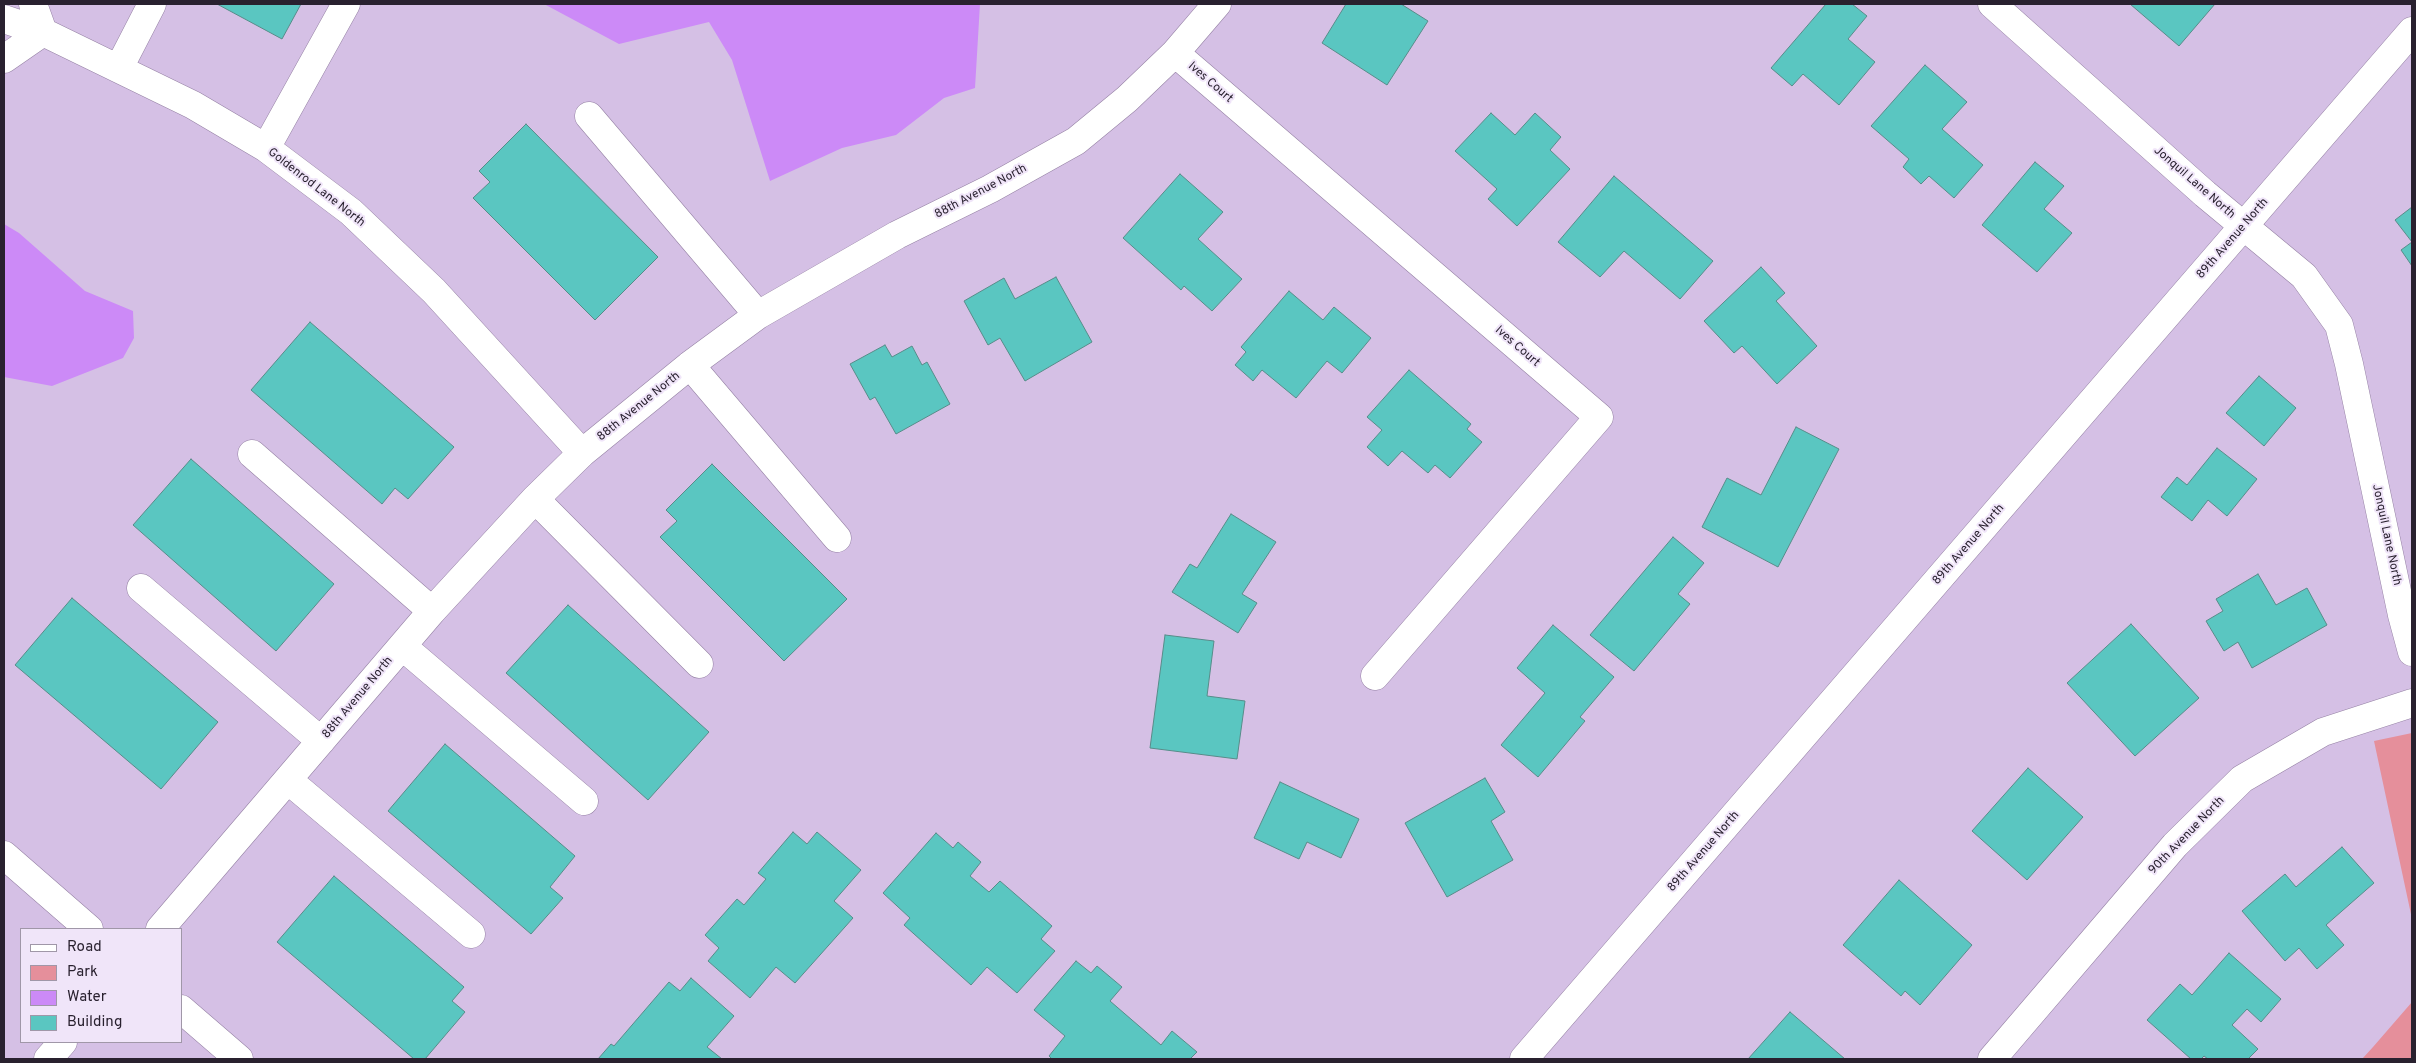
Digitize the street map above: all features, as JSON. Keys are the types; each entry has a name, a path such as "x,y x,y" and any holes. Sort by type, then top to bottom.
{"street":[{"path":"4,58 43,32 33,4"},
{"path":"120,68 152,4"},
{"path":"266,148 346,4"},
{"name":"88th Avenue North","path":"161,928 432,611 535,499 582,453 690,365 758,315 897,235 990,189 1076,141 1127,99 1175,53 1217,4"},
{"name":"Jonquil Lane North","path":"1992,4 2244,226 2304,276 2339,326 2412,652"},
{"name":"Goldenrod Lane North","path":"4,19 43,32 120,68 193,104 266,148 351,212 413,272 582,453"},
{"name":"89th Avenue North","path":"1524,1059 2412,30"},
{"name":"Ives Court","path":"1175,53 1599,417 1374,676"},
{"path":"589,116 758,315"},
{"path":"690,365 837,538"},
{"path":"252,454 432,611"},
{"path":"535,499 699,664"},
{"path":"142,588 321,741"},
{"path":"402,646 584,801"},
{"name":"90th Avenue North","path":"1992,1059 2175,845 2242,779 2323,732 2412,703"},
{"path":"288,780 471,934"},
{"path":"4,855 88,928"},
{"path":"182,1010 239,1059"},
{"path":"48,1059 62,1043"}],"green space":[{"path":"2412,733 2412,919 2374,741"},
{"path":"2412,1002 2412,1059 2362,1059 2373,1047"}],"water":[{"path":"544,4 980,4 975,88 944,98 896,135 842,148 770,181 732,60 709,22 619,44"},
{"path":"4,224 19,233 85,291 133,311 134,338 123,358 52,386 4,377"}],"building":[{"path":"217,4 301,4 282,39"},
{"path":"1346,4 1401,4 1428,21 1387,85 1322,43"},
{"path":"1826,4 1852,4 1867,16 1848,39 1875,62 1839,105 1803,74 1792,86 1771,68"},
{"path":"2130,4 2215,4 2179,46"},
{"path":"1925,65 1967,102 1942,129 1983,165 1954,198 1929,176 1921,184 1903,167 1909,159 1871,126"},
{"path":"1491,113 1515,135 1535,113 1561,137 1550,150 1570,169 1517,226 1488,199 1497,189 1455,151"},
{"path":"526,124 658,257 595,320 473,198 490,182 479,171"},
{"path":"2035,162 2064,186 2044,209 2072,233 2037,272 1982,225"},
{"path":"1180,174 1223,212 1198,239 1242,279 1212,311 1184,286 1181,290 1123,238"},
{"path":"1614,176 1713,261 1680,299 1624,251 1600,277 1558,242"},
{"path":"2412,207 2412,242 2395,220"},
{"path":"2412,242 2412,266 2401,250"},
{"path":"1761,267 1785,293 1776,301 1817,346 1777,384 1742,346 1734,353 1704,321"},
{"path":"1056,277 1092,342 1025,381 1000,338 988,345 964,301 1004,278 1015,299"},
{"path":"1289,291 1323,320 1334,307 1371,338 1342,373 1327,361 1296,398 1262,370 1253,381 1235,365 1246,352 1241,347"},
{"path":"310,322 454,447 408,499 395,488 382,504 251,390"},
{"path":"885,345 892,357 912,346 922,365 927,362 950,404 896,434 875,397 870,400 850,364"},
{"path":"1409,370 1471,424 1467,429 1482,442 1450,478 1435,465 1428,473 1402,451 1388,466 1367,447 1382,430 1367,417"},
{"path":"2259,376 2296,408 2264,446 2226,413"},
{"path":"1796,427 1839,449 1778,567 1702,527 1727,478 1761,495"},
{"path":"2217,448 2257,479 2227,516 2208,500 2192,521 2161,497 2177,477 2187,485"},
{"path":"191,459 334,584 276,651 133,525"},
{"path":"712,464 847,599 784,661 660,537 677,521 666,510"},
{"path":"1231,514 1276,542 1242,594 1257,603 1238,633 1172,592 1190,564 1197,568"},
{"path":"1673,537 1704,563 1678,594 1690,604 1634,671 1590,635"},
{"path":"2258,574 2276,605 2307,588 2327,625 2252,668 2238,642 2224,651 2206,621 2223,611 2216,599"},
{"path":"72,598 218,722 161,789 15,665"},
{"path":"568,605 709,732 648,800 506,673"},
{"path":"2131,624 2199,698 2135,756 2067,683"},
{"path":"1553,625 1614,677 1580,717 1585,721 1538,777 1501,745 1545,693 1517,668"},
{"path":"1165,635 1214,641 1207,696 1245,701 1237,759 1150,748"},
{"path":"445,744 575,856 550,887 563,898 531,934 388,811"},
{"path":"2028,768 2083,817 2027,880 1972,831"},
{"path":"1485,778 1505,812 1491,821 1513,860 1447,897 1405,823"},
{"path":"1280,782 1359,819 1341,858 1307,842 1299,859 1254,838"},
{"path":"793,832 807,844 817,832 861,870 834,901 853,918 795,983 776,967 750,998 708,961 719,948 705,935 737,899 744,905 766,879 758,873"},
{"path":"936,833 953,848 958,842 981,862 970,876 989,892 1000,881 1052,926 1041,939 1055,951 1017,993 987,967 971,985 904,925 910,918 883,893"},
{"path":"2342,847 2374,883 2326,925 2344,945 2317,969 2299,948 2285,961 2242,911 2285,874 2296,887"},
{"path":"334,876 464,987 452,1001 465,1012 425,1059 414,1059 277,942"},
{"path":"1899,880 1972,945 1920,1005 1905,991 1901,996 1843,945"},
{"path":"2229,953 2281,999 2261,1022 2247,1009 2232,1025 2258,1049 2248,1059 2208,1059 2204,1056 2201,1059 2191,1059 2147,1020 2180,984 2192,995"},
{"path":"1076,961 1091,973 1097,966 1122,987 1110,1001 1161,1045 1172,1031 1197,1052 1190,1059 1052,1059 1049,1056 1065,1036 1034,1010"},
{"path":"691,978 734,1016 707,1047 722,1059 598,1059 611,1044 614,1046 669,982 680,991"},
{"path":"1790,1012 1845,1059 1748,1059"}]}
